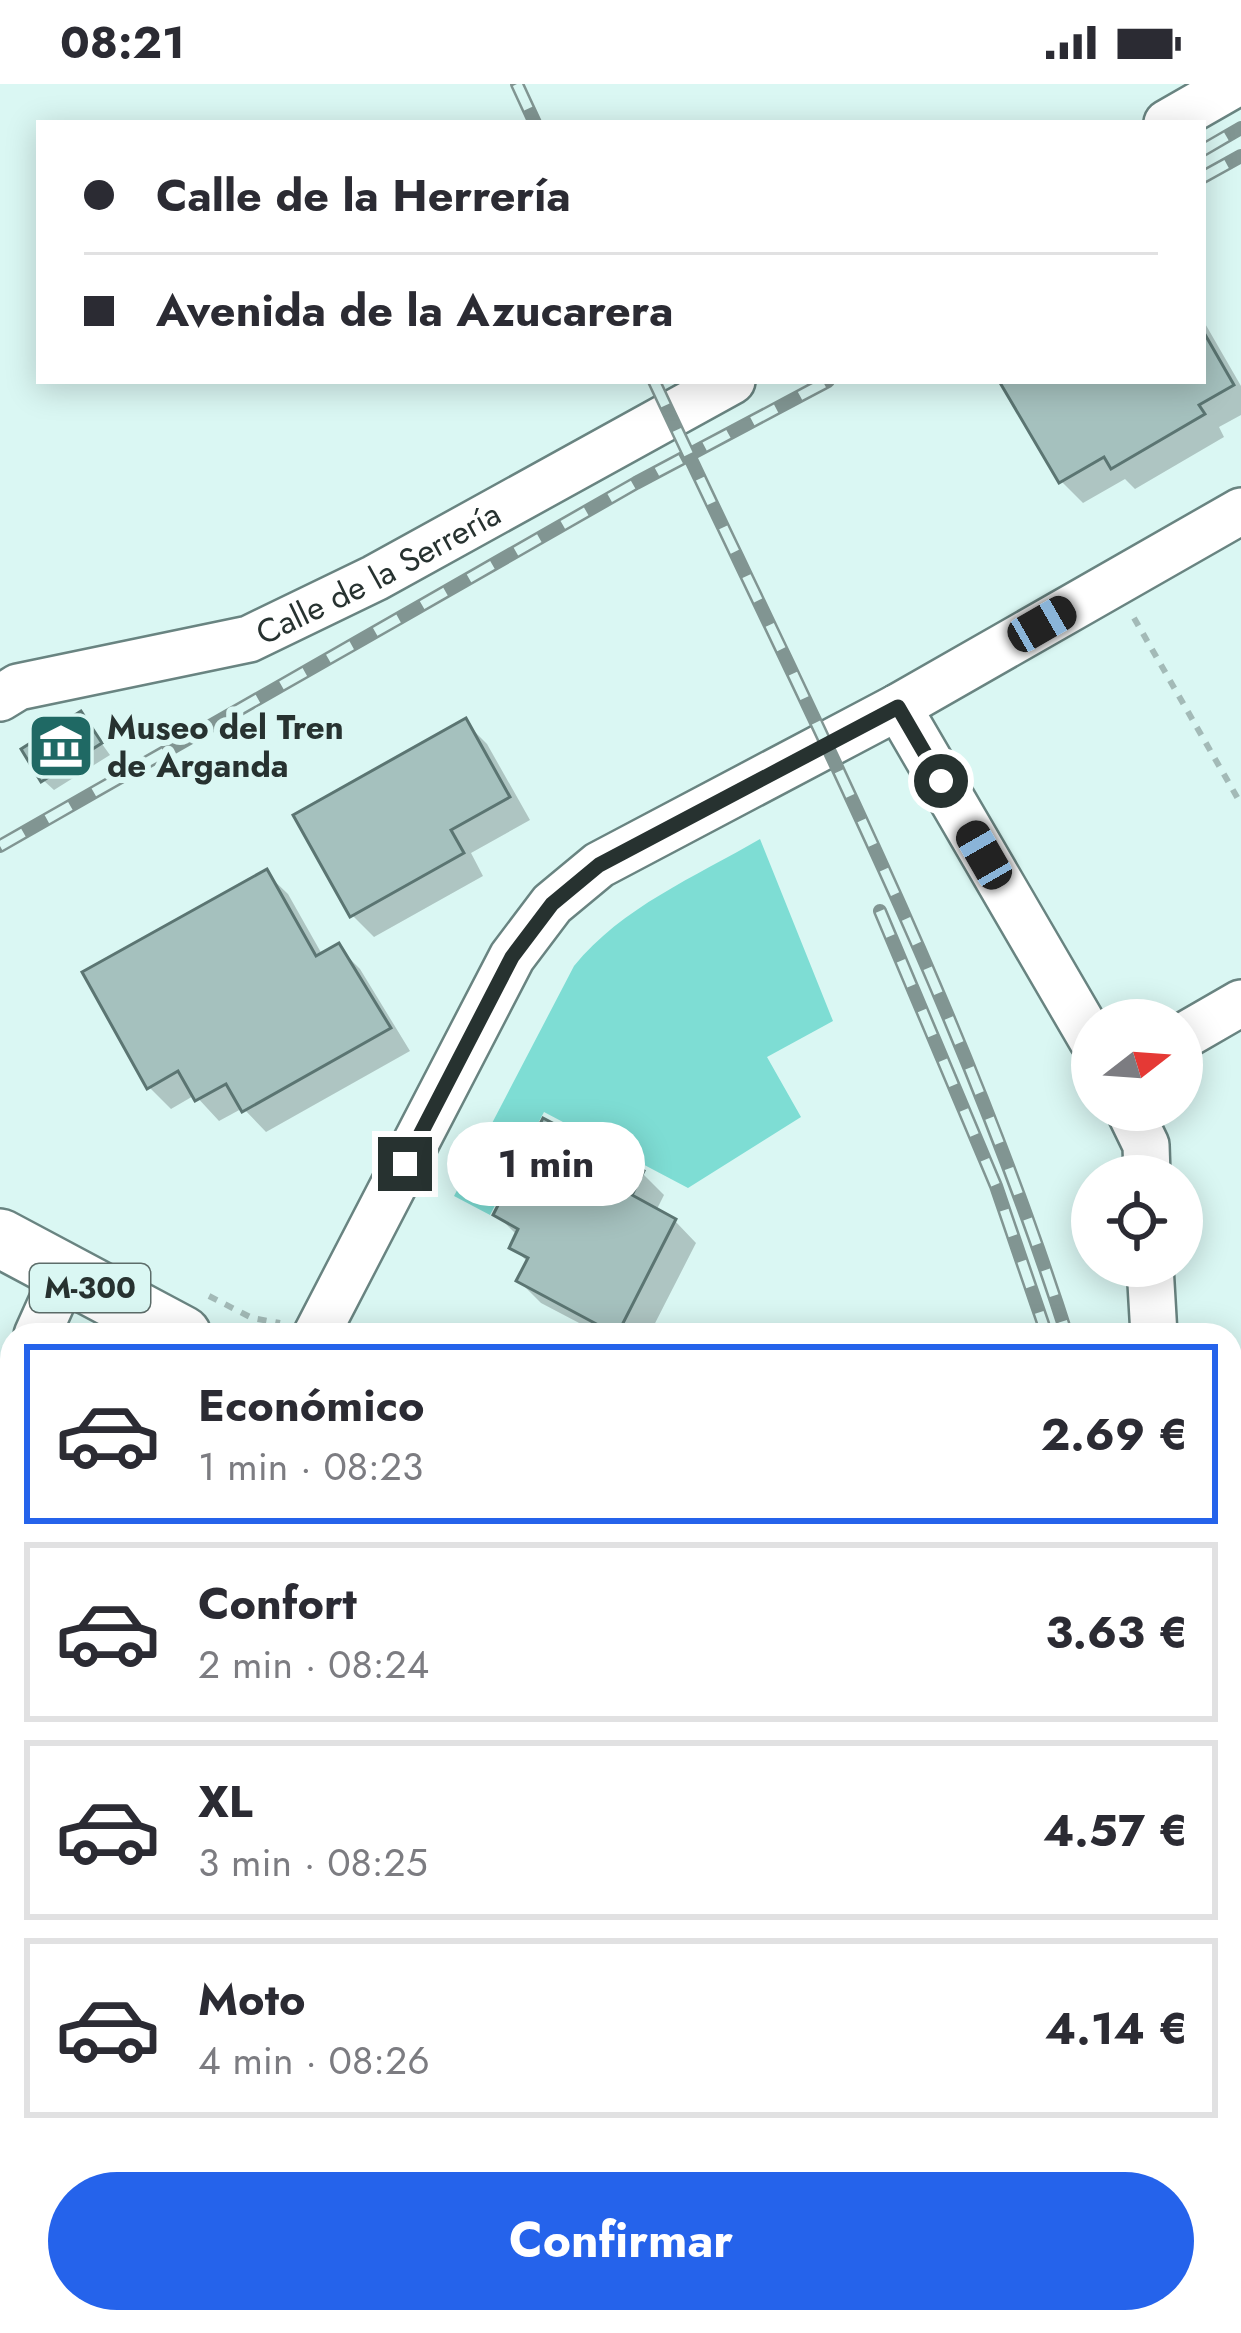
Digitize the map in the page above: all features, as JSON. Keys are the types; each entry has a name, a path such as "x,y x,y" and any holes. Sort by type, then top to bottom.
{"main road":[{"name":"M-300","path":"0,1238 158,1323"}],"street":[{"path":"1172,120 1234,84"},
{"name":"Calle de la Serrería","path":"0,698 18,687 249,639 374,578 727,384"},
{"path":"322,1323 512,957 552,904 599,865 898,707 1241,511"},
{"path":"898,707 1071,1004"},
{"path":"1203,1025 1241,1003"},
{"path":"42,1323 64,1275"},
{"path":"1151,1287 1153,1323"}],"path":[{"path":"1114,583 1241,804"}],"shaded area":[{"path":"760,839 833,1021 767,1057 801,1117 688,1188 544,1112 490,1215 454,1196 574,966 637,910"}],"building":[{"path":"1206,336 1234,385 1199,405 1205,414 1111,469 1104,457 1059,483 1001,384 1206,384"},
{"name":"Museo del Tren de Arganda","path":"81,711 102,743 41,782 21,749"},
{"path":"466,718 510,797 451,830 464,853 350,917 293,815"},
{"path":"267,869 316,956 339,943 391,1028 242,1112 226,1084 195,1101 178,1071 147,1089 82,972"},
{"path":"543,1118 644,1171 632,1195 676,1219 623,1323 595,1323 516,1281 528,1258 509,1248 518,1229 493,1215"}],"railway":[{"path":"517,84 534,120"},
{"path":"1206,148 1241,128"},
{"path":"1206,175 1241,156"},
{"path":"655,384 929,971 979,1091 1063,1323"},
{"path":"0,846 636,483 822,384"},
{"path":"880,911 996,1186 1043,1323"}],"place":[{"name":"Museo del Tren de Arganda","path":"61,746"}],"route":[{"path":"405,1164 512,957 552,904 599,865 898,707 941,781"}]}
